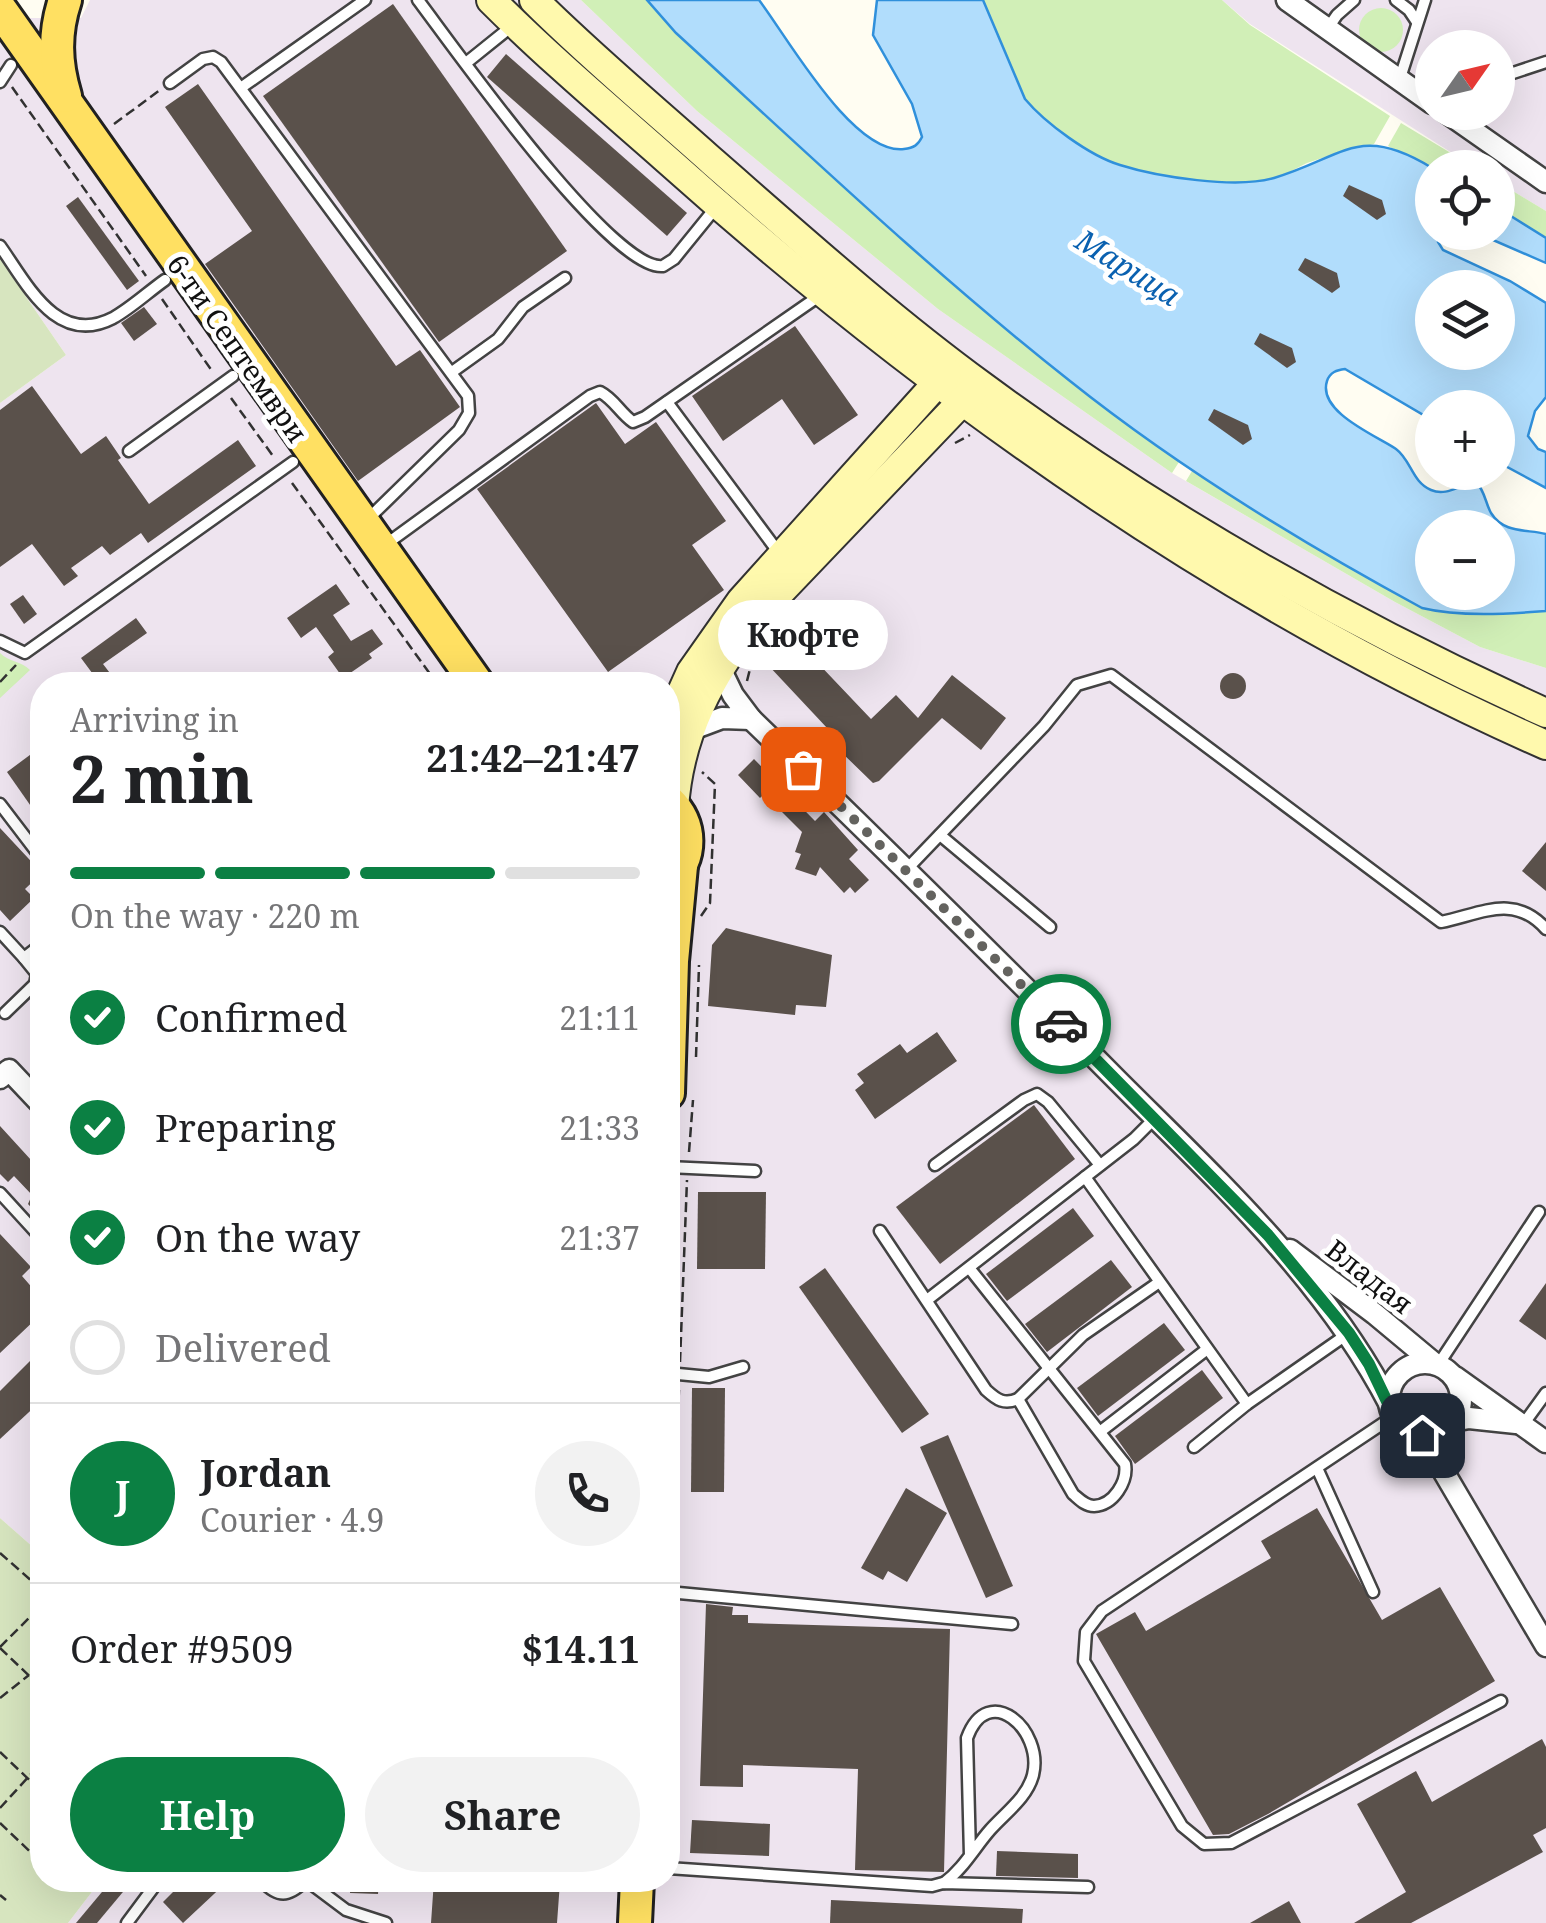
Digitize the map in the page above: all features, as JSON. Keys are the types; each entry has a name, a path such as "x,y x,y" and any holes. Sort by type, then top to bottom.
{"main road":[{"path":"65,0 56,39 57,69 69,110"},
{"name":"6-ти Септември","path":"6,11 69,110 469,672"},
{"name":"6-ти Септември","path":"4,68 288,466 442,672"},
{"path":"680,822 687,836 680,856"},
{"path":"635,1923 636,1892"}],"street":[{"path":"491,0 718,205 823,293 970,393 1232,552 1326,604 1546,713"},
{"path":"534,0 945,374"},
{"path":"1287,0 1415,89"},
{"path":"1472,130 1546,182"},
{"path":"680,722 691,672 712,638 780,555 945,374"},
{"path":"970,393 986,421 1128,518 1347,646 1546,745"},
{"path":"680,726 758,616 970,393"},
{"name":"Владая","path":"720,668 751,719 1268,1235 1349,1333 1392,1410 1411,1432 1422,1435 1470,1418 1519,1424"},
{"path":"680,727 722,718 751,719"},
{"path":"3,1070 30,1094"},
{"name":"Владая","path":"1268,1235 1546,1442"},
{"path":"1392,1410 1394,1381 1402,1372 1423,1362 1443,1369 1462,1400 1454,1421"},
{"path":"1422,1435 1546,1646"}],"lane":[{"path":"242,87 366,0"},
{"path":"418,0 560,186 642,263 663,266 674,259 718,205"},
{"path":"1327,30 1336,15 1354,0"},
{"path":"1396,0 1417,22"},
{"path":"1400,78 1424,0"},
{"path":"466,62 514,24"},
{"path":"170,83 213,57 242,87 468,396 469,413 460,430 372,536"},
{"path":"1515,72 1546,62"},
{"path":"0,246 40,303 63,322 85,327 112,318 159,284"},
{"path":"452,372 498,339 524,308 565,278"},
{"path":"372,536 590,396 600,392 610,397 633,422 823,293"},
{"path":"129,451 227,380"},
{"path":"666,402 780,555"},
{"path":"0,641 25,653 288,466"},
{"path":"906,870 1044,726 1076,685 1111,675 1440,922 1501,906 1534,916 1546,929"},
{"path":"0,804 30,843"},
{"path":"940,834 1050,927"},
{"path":"0,932 30,965"},
{"path":"24,958 30,953"},
{"path":"5,1013 30,989"},
{"path":"935,1165 1037,1094 1048,1102 1100,1166"},
{"path":"927,1300 970,1270 1155,1118"},
{"path":"680,1167 754,1171"},
{"path":"1085,1178 1247,1404"},
{"path":"0,1192 30,1226"},
{"path":"1443,1369 1539,1212"},
{"path":"880,1231 986,1390 1009,1403 1018,1399 1084,1335 1158,1283"},
{"path":"970,1270 1125,1464 1127,1475 1114,1495 1095,1506 1083,1503 1073,1494 1018,1399"},
{"path":"1194,1447 1247,1404 1349,1333"},
{"path":"1101,1431 1206,1350"},
{"path":"680,1374 709,1376 743,1367"},
{"path":"1519,1424 1546,1392"},
{"path":"1392,1410 1317,1468 1102,1610 1086,1632 1084,1661 1182,1826 1204,1844 1231,1843 1501,1701"},
{"path":"1317,1468 1373,1592"},
{"path":"680,1593 1012,1624"},
{"path":"943,1884 970,1855 1020,1799 1032,1778 1035,1755 1026,1730 1009,1715 994,1711 972,1724 967,1738 970,1855"},
{"path":"680,1869 932,1886 1088,1887"},
{"path":"127,1923 150,1892"},
{"path":"322,1892 346,1910 386,1923"}],"path":[{"path":"4,68 288,466 429,672"},
{"path":"91,141 170,83"},
{"path":"948,449 978,432 986,421"},
{"path":"0,682 25,653"},
{"path":"733,695 748,679 753,660"},
{"path":"680,965 696,1060"},
{"path":"680,1094 688,1168 680,1278"},
{"path":"0,1553 30,1579"},
{"path":"0,1698 29,1675 0,1647 30,1617"},
{"path":"0,1752 28,1778"},
{"path":"0,1808 30,1776"},
{"path":"0,1822 30,1851"},
{"path":"0,1895 6,1900"}],"shaded area":[{"path":"90,0 581,0 697,111 938,309 1172,473 1480,647 1546,668 1546,1923 68,1923 92,1892 680,1892 680,672 30,672 30,1544 0,1518 0,403 66,355 0,259 0,18 81,18"},
{"path":"1222,0 1546,0 1546,211 1515,192 1515,150 1447,150 1416,130 1515,130 1515,30 1415,30 1415,129 1250,24"}],"green space":[{"path":"581,0 647,0 676,33 882,220 1070,381 1179,462 1172,473 938,309 697,111"},
{"path":"983,0 1222,0 1250,25 1390,116 1374,144 1315,160 1272,179 1217,182 1135,170 1107,161 1069,138 1025,99"},
{"path":"1381,8 1397,14 1403,30 1397,46 1381,52 1365,46 1359,30 1365,14"},
{"path":"1401,123 1446,150 1415,150 1415,160 1388,146"},
{"path":"1515,192 1546,211 1546,238 1515,219"},
{"path":"0,259 66,355 0,403"},
{"path":"1192,471 1415,604 1415,610 1467,614 1546,611 1546,668 1480,647 1186,481"},
{"path":"0,653 30,670 0,698"},
{"path":"0,1518 30,1544 30,1892 92,1892 68,1923 0,1923"}],"water":[{"name":"Марица","path":"647,0 759,0 843,115 884,146 904,149 915,146 922,137 912,104 873,35 877,0 983,0 1025,99 1069,138 1108,161 1175,177 1239,182 1274,178 1352,148 1386,148 1415,159 1415,250 1443,250 1486,270 1415,270 1415,370 1515,370 1515,284 1546,303 1546,397 1535,411 1528,436 1538,449 1546,452 1546,488 1515,471 1515,390 1415,390 1415,410 1345,369 1330,375 1326,392 1331,403 1351,422 1401,454 1415,475 1415,490 1481,490 1490,510 1415,510 1415,604 1286,530 1111,413 1019,340 870,211 676,33"},
{"path":"1515,219 1546,238 1546,263 1515,250"},
{"path":"1515,530 1546,534 1546,611 1431,610 1515,610"}],"building":[{"path":"393,4 567,251 439,342 263,96"},
{"path":"506,54 687,213 667,236 487,77"},
{"path":"198,84 396,366 420,350 460,407 358,481 205,264 252,231 165,107"},
{"path":"1349,185 1382,200 1386,214 1377,220 1343,196"},
{"path":"78,197 139,281 127,290 66,206"},
{"path":"1305,258 1337,273 1340,287 1332,293 1298,270"},
{"path":"144,307 157,324 134,341 121,323"},
{"path":"795,326 858,415 814,445 782,399 723,441 692,396"},
{"path":"1260,333 1292,348 1296,362 1287,368 1254,344"},
{"path":"32,386 81,454 106,436 149,504 238,440 256,466 148,543 141,533 110,555 102,546 71,568 78,576 64,586 32,544 0,567 0,410"},
{"path":"596,403 625,444 656,422 726,521 692,545 724,590 608,672 477,489"},
{"path":"1214,409 1248,425 1252,439 1243,445 1208,420"},
{"path":"336,584 350,604 333,615 351,641 372,629 383,644 369,654 372,658 352,672 339,672 328,657 334,652 316,627 301,638 287,618"},
{"path":"23,595 37,614 24,624 10,604"},
{"path":"136,618 147,633 103,664 109,672 91,672 81,658"},
{"path":"795,639 871,719 896,695 918,718 952,675 1006,718 981,750 942,718 873,783 838,749 843,745 768,665"},
{"path":"1233,673 1242,677 1246,686 1242,695 1233,699 1224,695 1220,686 1224,677"},
{"path":"30,755 30,805 7,772"},
{"path":"754,759 815,821 824,812 858,850 849,859 869,880 855,893 850,887 844,893 820,867 816,876 795,869 801,854 795,852 802,832 764,794 760,798 738,775"},
{"path":"0,828 30,860 30,884 25,889 30,902 10,921 0,910"},
{"path":"1546,842 1546,891 1522,871"},
{"path":"726,928 832,955 826,1007 796,1005 795,1015 708,1006 712,945"},
{"path":"937,1032 957,1061 875,1119 855,1090 864,1083 857,1074 900,1044 907,1053"},
{"path":"1034,1105 1075,1159 940,1264 896,1207"},
{"path":"0,1126 30,1159 30,1193 14,1176 8,1182 0,1174"},
{"path":"698,1192 766,1192 765,1269 697,1269"},
{"path":"1073,1208 1094,1236 1007,1301 986,1274"},
{"path":"0,1234 30,1266 22,1276 30,1285 30,1325 0,1353"},
{"path":"1111,1260 1132,1287 1047,1352 1025,1324"},
{"path":"825,1268 929,1414 902,1433 799,1287"},
{"path":"1546,1283 1546,1340 1519,1321"},
{"path":"1164,1323 1185,1350 1098,1416 1077,1388"},
{"path":"30,1361 30,1411 0,1439 0,1391"},
{"path":"1202,1370 1223,1398 1135,1464 1115,1436"},
{"path":"692,1388 725,1388 724,1492 691,1492"},
{"path":"948,1435 1013,1586 986,1598 920,1447"},
{"path":"906,1488 947,1513 907,1582 888,1571 883,1580 861,1568"},
{"path":"1317,1508 1382,1620 1440,1587 1495,1681 1268,1814 1229,1834 1213,1835 1096,1634 1135,1612 1146,1631 1271,1558 1261,1541"},
{"path":"706,1604 733,1607 732,1615 748,1615 748,1623 950,1629 944,1872 855,1870 858,1769 743,1765 743,1787 700,1786"},
{"path":"1542,1739 1546,1747 1546,1828 1533,1835 1543,1852 1411,1923 1354,1923 1406,1892 1357,1804 1416,1771 1432,1802"},
{"path":"692,1820 770,1824 769,1856 690,1853"},
{"path":"997,1851 1078,1854 1078,1878 996,1876"},
{"path":"102,1892 123,1892 97,1923 76,1923"},
{"path":"173,1892 216,1892 183,1923 163,1902"},
{"path":"433,1892 559,1892 557,1923 431,1923"},
{"path":"831,1900 1023,1909 1022,1923 830,1923"},
{"path":"1289,1901 1301,1923 1250,1923"}],"way so far":[{"path":"803,769 1061,1024"}],"place":[{"name":"Кюфте","path":"803,769"}],"route":[{"path":"1061,1024 1268,1235 1349,1333 1394,1416 1411,1432 1422,1435"}]}
